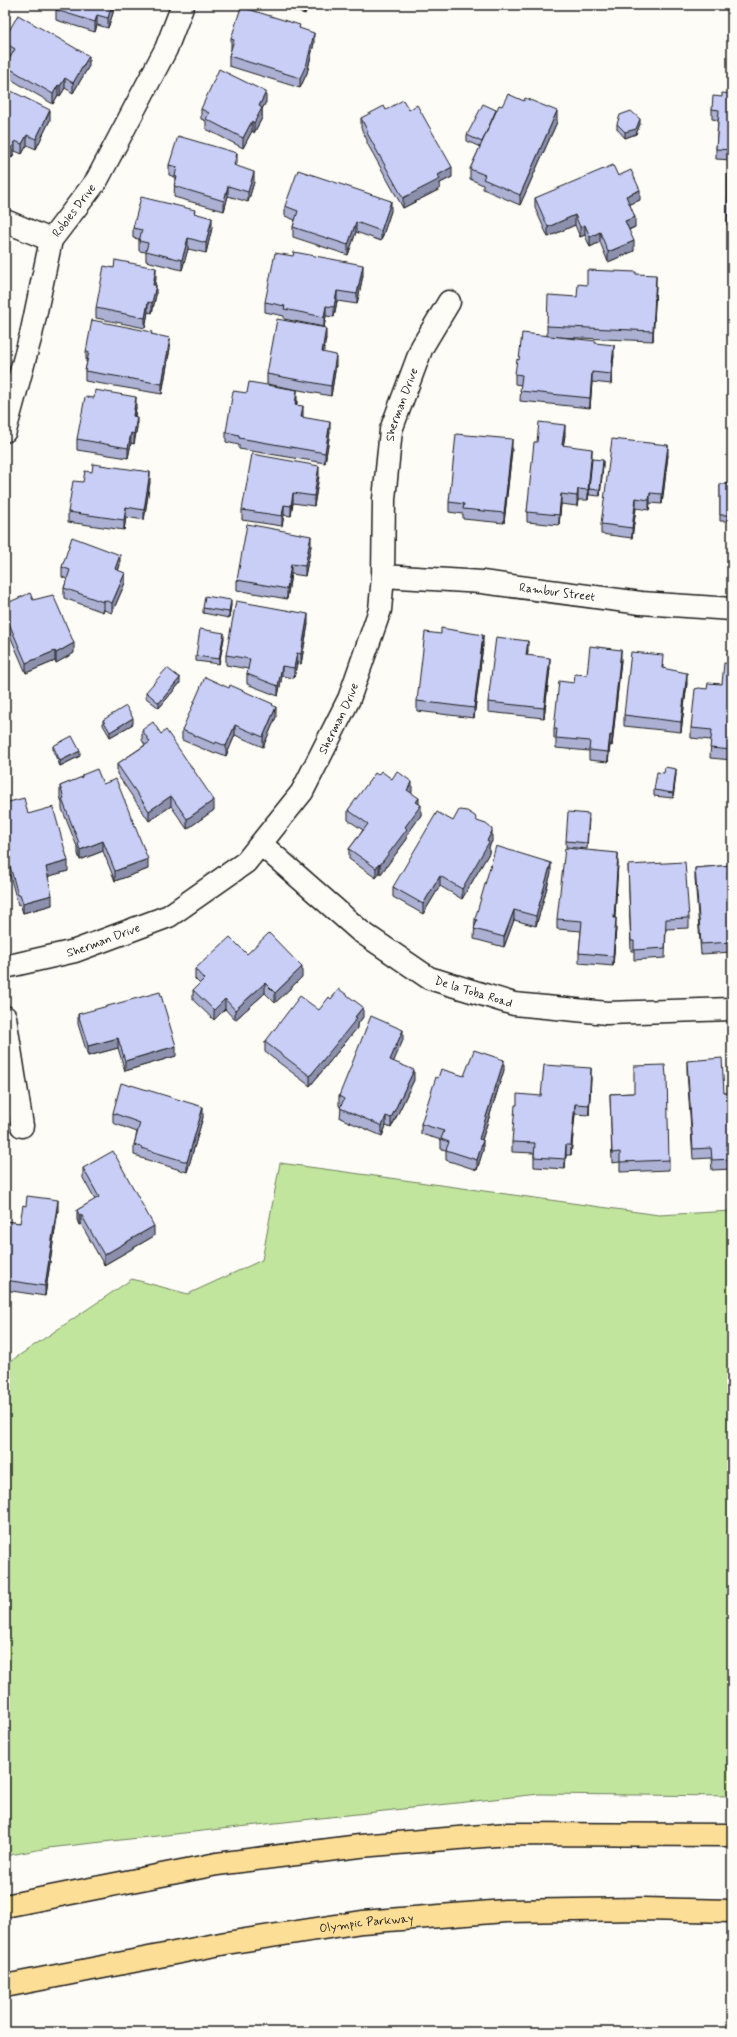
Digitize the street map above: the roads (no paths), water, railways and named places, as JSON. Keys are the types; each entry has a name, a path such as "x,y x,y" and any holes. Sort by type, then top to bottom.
{"main road":[{"path":"5,1906 216,1864 360,1846 508,1834 651,1834 732,1836"},
{"name":"Olympic Parkway","path":"5,1986 226,1943 362,1922 505,1912 642,1908 732,1911"}],"street":[{"name":"Robles Drive","path":"5,431 31,335 50,240 97,180 166,50 183,5"},
{"path":"5,221 50,240"},
{"name":"Sherman Drive","path":"5,967 75,951 169,916 246,862 302,792 349,699 380,610 383,576 384,498 391,430 422,347 449,302"},
{"name":"Rambur Street","path":"383,576 482,582 641,603 732,609"},
{"name":"De la Toba Road","path":"261,844 360,931 429,978 514,1004 607,1013 732,1008"},
{"path":"5,1017 22,1126"}]}
